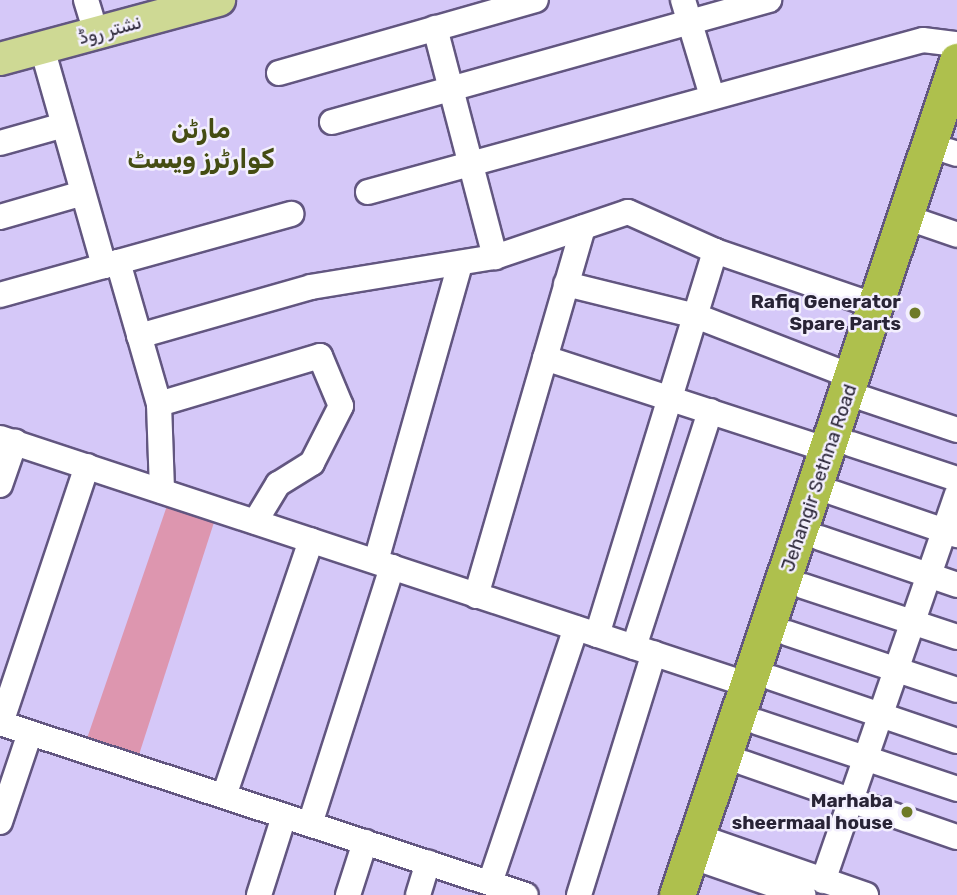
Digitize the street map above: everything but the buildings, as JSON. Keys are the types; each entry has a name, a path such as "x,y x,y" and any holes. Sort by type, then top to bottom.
{"highway":[{"name":"Jehangir Sethna Road","path":"859,388 876,306 957,61"},
{"name":"Jehangir Sethna Road","path":"702,859 859,388 954,144"},
{"name":"Jehangir Sethna Road","path":"677,895 702,859 744,764 757,722 761,681 787,633 834,493 839,447"}],"main road":[{"name":"نشتر روڈ","path":"0,40 89,8 149,0"},
{"name":"نشتر روڈ","path":"0,59 219,0"}],"street":[{"path":"279,73 536,0"},
{"path":"332,122 450,88 686,11 769,0"},
{"path":"686,11 712,96"},
{"path":"435,28 495,257"},
{"path":"368,192 923,40 957,44"},
{"path":"42,48 83,193 139,336 159,404 162,491"},
{"path":"0,143 64,125"},
{"path":"0,217 83,193"},
{"path":"139,336 311,287 495,257 628,212 715,251 876,306"},
{"path":"0,295 291,214"},
{"path":"923,223 957,235"},
{"path":"476,596 583,227"},
{"path":"87,466 0,723 506,890 587,631 672,398 715,251"},
{"path":"310,824 384,564 460,264"},
{"path":"566,284 695,316 957,430"},
{"path":"159,404 320,356 341,407 312,463 278,484 255,522"},
{"path":"545,358 710,411 957,480"},
{"path":"579,895 710,411"},
{"path":"0,485 7,440 644,650 881,715 957,741"},
{"path":"834,493 951,533"},
{"path":"813,888 851,800 929,575 951,533 957,495"},
{"path":"820,538 957,585"},
{"path":"224,796 311,540"},
{"path":"803,586 957,637"},
{"path":"787,633 957,690"},
{"path":"757,722 957,789"},
{"path":"0,822 30,733"},
{"path":"744,764 957,837"},
{"path":"259,895 284,816"},
{"path":"348,895 365,842"},
{"path":"702,859 813,888 866,895"},
{"path":"418,895 428,863"}],"shaded area":[{"path":"171,494 218,510 135,767 83,750"}],"place":[{"name":"Rafiq Generator Spare Parts","path":"915,313"},
{"name":"Marhaba sheermaal house","path":"907,812"}],"district":[{"name":"مارٹن کوارٹرز ویسٹ","path":"201,145"}]}
